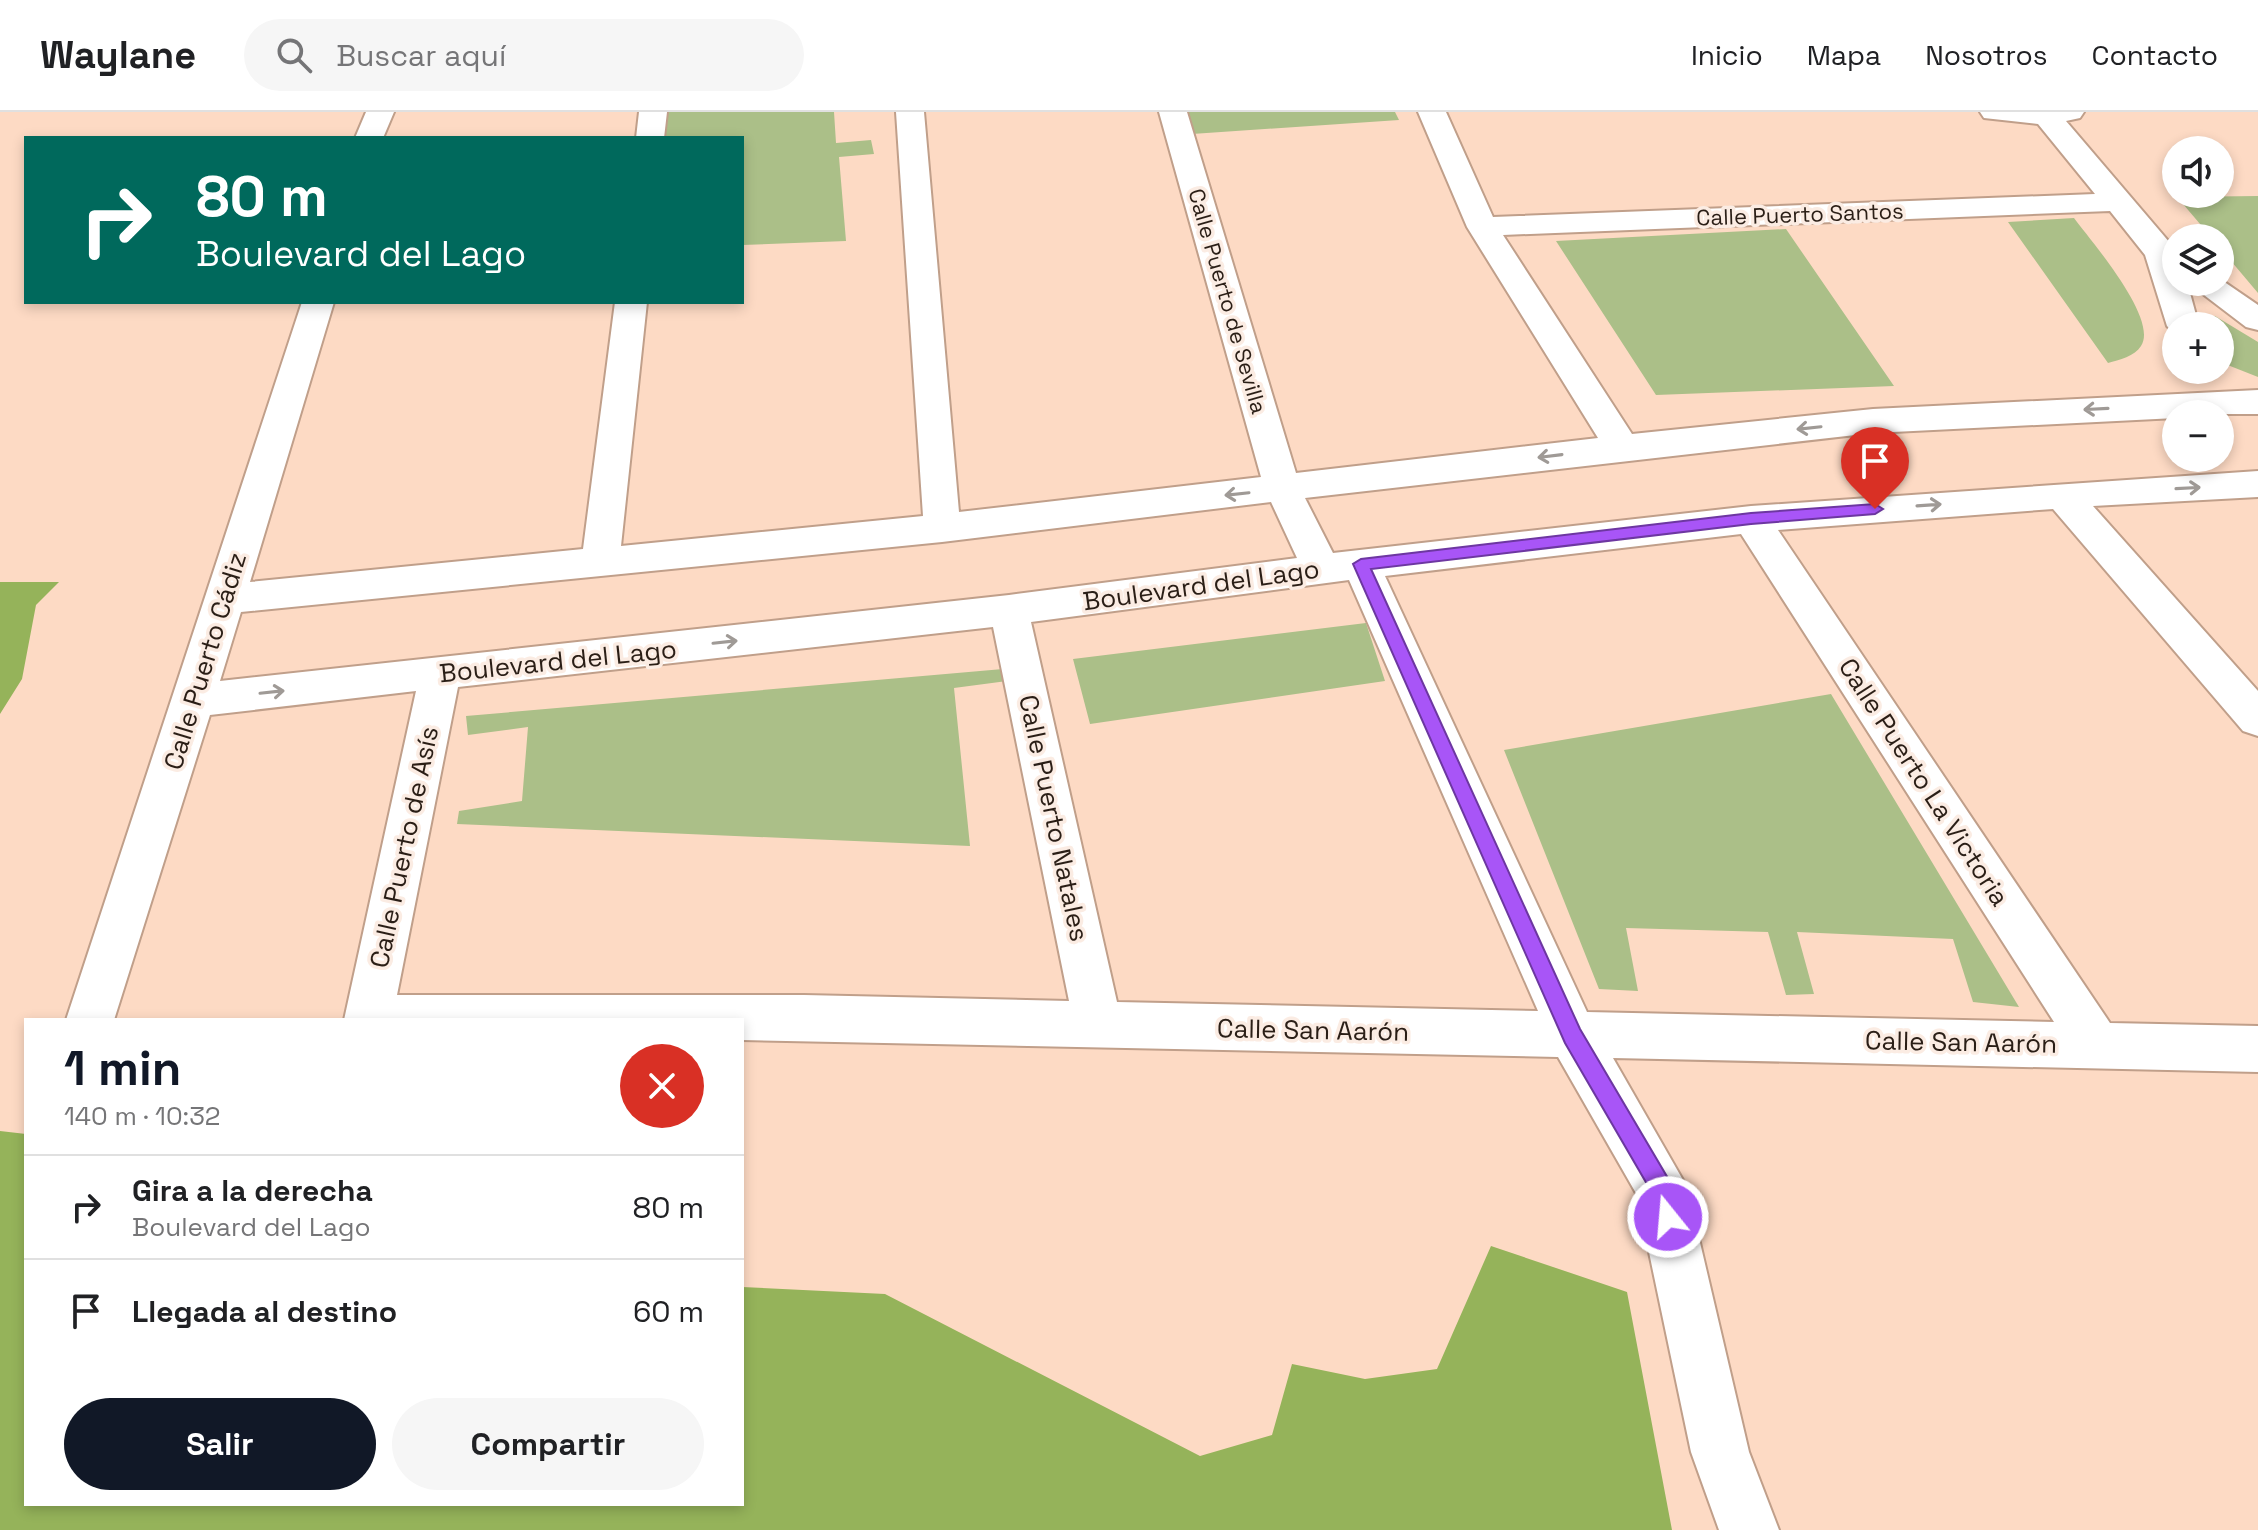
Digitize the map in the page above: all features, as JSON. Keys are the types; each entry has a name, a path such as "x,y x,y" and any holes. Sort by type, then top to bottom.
{"street":[{"path":"370,136 380,112"},
{"path":"650,136 653,112"},
{"path":"910,112 942,528"},
{"name":"Calle Puerto de Sevilla","path":"1173,112 1283,489 1341,567 1573,1036 1661,1187 1720,1452 1749,1530"},
{"path":"1432,112 1482,227 1622,447"},
{"path":"1994,112 2058,114 2117,202 2162,251"},
{"name":"Calle Puerto Santos","path":"1482,227 2117,202"},
{"path":"2223,296 2258,320"},
{"name":"Calle Puerto Cádiz","path":"91,1018 317,304"},
{"path":"600,562 631,304"},
{"path":"2145,406 2166,384"},
{"path":"225,599 942,528 1622,447 1873,421 2258,402"},
{"name":"Boulevard del Lago","path":"194,700 1009,610 1751,519 2062,495 2258,484"},
{"path":"2062,495 2258,719"},
{"name":"Calle Puerto La Victoria","path":"1751,519 2097,1045"},
{"name":"Calle Puerto Natales","path":"1009,610 1098,1026"},
{"name":"Calle Puerto de Asís","path":"368,1018 440,675"},
{"name":"Calle San Aarón","path":"368,1018 804,1018 2258,1049"}],"green space":[{"path":"662,112 834,112 836,143 871,140 874,154 839,157 846,241 744,245 744,136 661,136"},
{"path":"1184,112 1395,112 1399,120 1192,134"},
{"path":"2234,196 2258,196 2258,293 2234,265 2234,224 2200,224 2186,208 2234,208"},
{"path":"2074,218 2121,280 2141,318 2144,334 2141,346 2122,359 2108,363 2008,222"},
{"path":"1786,229 1894,386 1656,395 1556,241"},
{"path":"2234,327 2258,342 2258,377 2234,368"},
{"path":"0,582 59,582 36,605 22,679 0,714"},
{"path":"1366,623 1385,681 1090,724 1073,659"},
{"path":"1003,669 1007,681 954,688 970,846 457,824 459,811 522,801 528,727 468,735 466,716"},
{"path":"1831,694 2019,1007 1973,1002 1953,939 1797,932 1814,994 1786,995 1768,932 1626,928 1638,991 1599,989 1504,750"},
{"path":"0,1131 24,1134 24,1506 744,1506 744,1287 885,1294 1200,1456 1272,1435 1292,1364 1365,1379 1437,1369 1491,1246 1627,1292 1672,1530 0,1530"}],"route":[{"path":"1668,1217 1661,1187 1573,1036 1361,564 1751,519 1875,509"}]}
